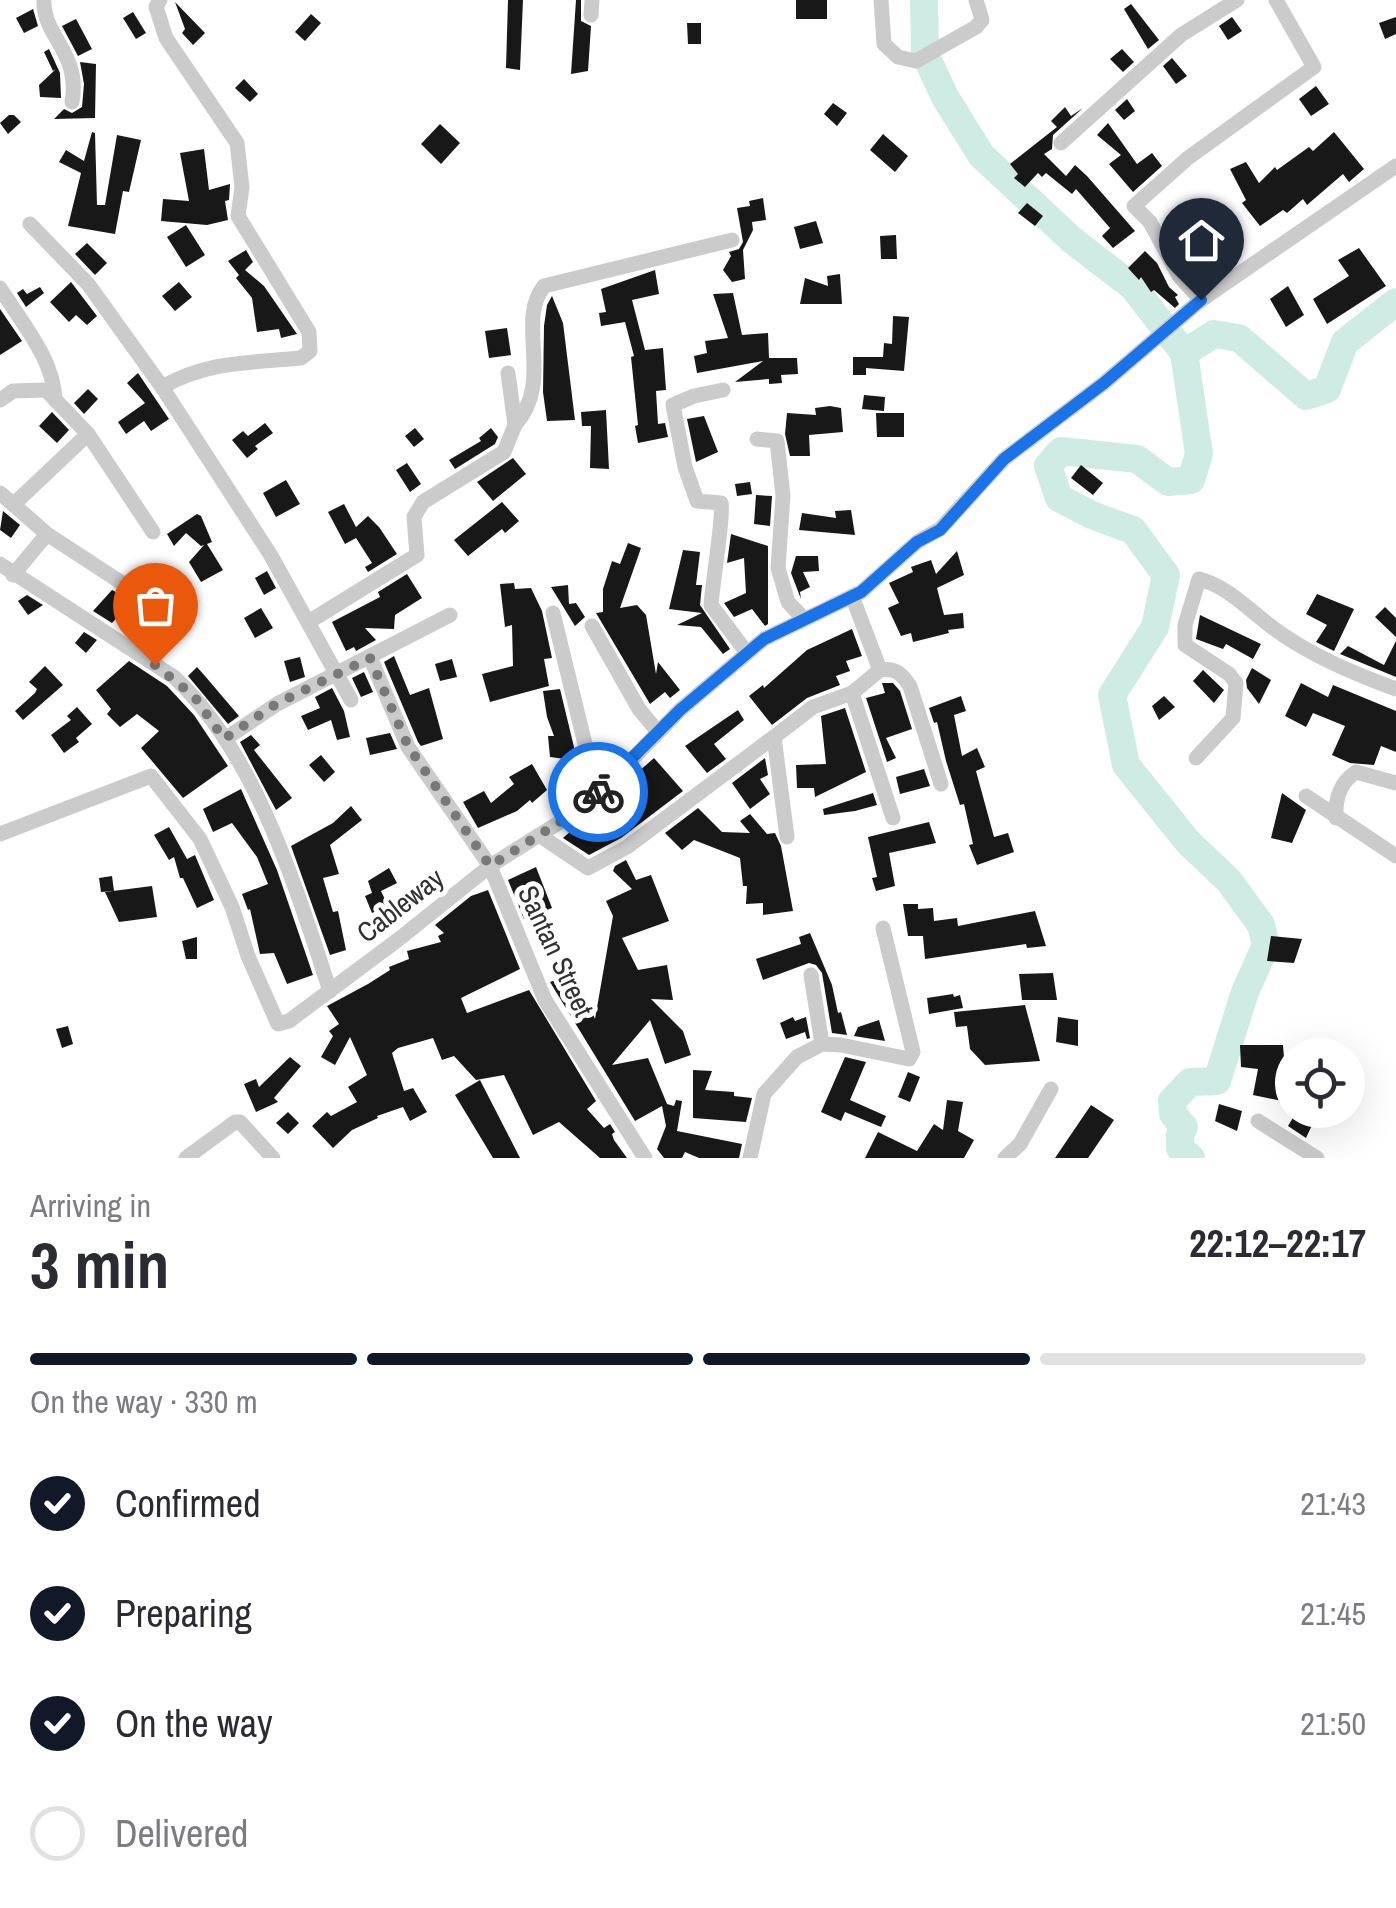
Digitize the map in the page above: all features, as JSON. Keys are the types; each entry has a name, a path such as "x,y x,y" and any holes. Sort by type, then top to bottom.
{"street":[{"path":"44,0 43,13 70,60 72,102"},
{"path":"160,0 156,7 166,38 237,143 242,188 238,216 311,342 310,351 302,358 208,366 162,387"},
{"path":"881,0 884,44 898,57 923,57 976,27 982,20 976,0"},
{"path":"1061,143 1182,35 1237,0"},
{"path":"1201,300 1178,276 1150,222 1134,206 1188,158 1314,67 1276,0"},
{"name":"Cableway","path":"0,834 151,776 200,839 232,907 248,956 278,1024 300,1015 490,866 596,793 658,732 764,639 861,592 917,542 940,530 1004,459 1104,383 1201,300 1396,166"},
{"path":"30,224 88,284 162,387 310,620 352,700"},
{"path":"310,620 418,555 414,518 423,502 504,452 531,394 536,347 532,312 544,286 732,240"},
{"path":"0,288 50,368 56,400"},
{"path":"508,372 515,426"},
{"path":"6,396 46,390 88,434 152,532"},
{"path":"722,390 673,405 674,422 698,501 721,503 724,513 716,540 711,605 747,653"},
{"path":"14,504 88,434"},
{"path":"757,439 777,441 783,496 778,568 788,602 804,619"},
{"path":"0,494 47,534 125,586"},
{"path":"47,534 6,569 174,677 194,696 224,739 274,832 330,992"},
{"path":"1196,758 1233,718 1236,683 1230,674 1185,645 1185,624 1198,579 1220,584 1285,636 1324,658 1396,689"},
{"path":"852,596 880,670"},
{"path":"553,613 596,793"},
{"path":"224,739 276,704 450,616"},
{"path":"592,626 639,709 658,732"},
{"name":"Santan Street","path":"370,658 408,746 490,866 545,1000 645,1158"},
{"path":"538,835 588,868 627,846 813,708 852,693 880,670 892,669 902,674 910,686 942,784"},
{"path":"852,693 893,818"},
{"path":"774,737 787,837"},
{"path":"1336,818 1341,788 1356,772 1396,783"},
{"path":"1306,796 1396,856"},
{"path":"750,1158 764,1094 796,1058 822,1044 910,1060 913,1052 883,928"},
{"path":"811,975 822,1044"},
{"path":"1006,1158 1020,1144 1051,1089"},
{"path":"186,1158 234,1122 240,1122 273,1158"},
{"path":"1258,1122 1318,1158"}],"building":[{"path":"508,0 523,0 520,70 506,68"},
{"path":"576,0 581,0 581,21 591,26 588,71 571,74"},
{"path":"796,0 827,0 827,19 796,19"},
{"path":"175,2 205,33 193,45 182,33 185,29"},
{"path":"1131,4 1159,40 1148,49 1124,9"},
{"path":"33,9 38,26 24,33 16,18"},
{"path":"133,12 146,33 136,39 123,18"},
{"path":"311,14 321,23 305,41 295,32"},
{"path":"1232,17 1242,31 1228,40 1219,26"},
{"path":"1396,17 1396,34 1385,39 1379,23"},
{"path":"76,19 92,49 78,56 62,26"},
{"path":"687,23 701,23 701,44 688,44"},
{"path":"49,49 60,73 61,98 40,97 39,85 56,69 53,71 44,52"},
{"path":"1122,49 1134,62 1123,72 1110,59"},
{"path":"1172,58 1187,76 1176,84 1163,66"},
{"path":"80,62 96,64 95,118 54,119 64,109 72,113 82,107 84,84"},
{"path":"244,79 258,94 250,102 235,88"},
{"path":"1316,86 1329,104 1311,116 1299,99"},
{"path":"1127,99 1135,111 1124,120 1115,110"},
{"path":"833,103 847,113 837,126 824,114"},
{"path":"1065,107 1071,116 1083,108 1053,135 1052,149 1044,154 1066,176 1075,165 1135,231 1113,248 1102,236 1110,228 1076,189 1072,194 1046,173 1042,177 1038,173 1025,187 1014,178 1018,174 1010,164 1057,127 1051,121"},
{"path":"9,115 21,122 8,134 0,123"},
{"path":"1108,123 1137,164 1152,153 1162,166 1133,192 1109,164 1121,155 1097,135"},
{"path":"440,124 460,143 441,164 421,144"},
{"path":"92,132 97,205 105,205 117,135 141,140 129,192 123,191 115,234 68,226 81,173 59,162 66,150 84,161"},
{"path":"1334,132 1364,169 1349,182 1343,174 1307,205 1303,199 1287,213 1283,210 1260,226 1242,203 1246,200 1230,169 1246,162 1259,183 1275,167 1277,170 1309,147 1313,151"},
{"path":"883,134 908,156 895,172 870,150"},
{"path":"204,149 209,190 230,184 229,200 225,201 228,220 207,225 161,221 163,199 189,201 180,153"},
{"path":"763,198 766,220 752,222 753,230 743,250 745,279 732,282 723,270 731,256 729,252 739,249 743,242 737,208"},
{"path":"1027,203 1043,216 1035,226 1018,213"},
{"path":"1220,220 1236,245 1190,270 1179,253"},
{"path":"816,221 823,243 800,249 794,227"},
{"path":"186,225 205,255 186,267 167,237"},
{"path":"896,235 897,259 881,259 880,236"},
{"path":"87,243 107,263 95,275 75,254"},
{"path":"1359,248 1386,286 1327,324 1313,299 1349,276 1338,260"},
{"path":"246,250 253,262 245,270 264,286 297,334 281,338 279,329 257,332 252,298 228,261"},
{"path":"1145,251 1178,295 1175,308 1154,290 1151,292 1141,277 1139,280 1128,268"},
{"path":"655,270 659,294 632,300 645,350 663,348 666,390 656,391 658,424 665,423 668,437 638,443 631,357 634,356 625,322 601,326 599,313 606,312 601,289"},
{"path":"840,274 842,304 800,304 805,278 828,286 827,276"},
{"path":"71,282 97,316 87,325 76,315 69,322 50,302"},
{"path":"179,282 192,297 175,311 162,296"},
{"path":"1288,286 1304,315 1286,327 1270,299"},
{"path":"40,287 44,293 26,307 17,293 23,289 27,294"},
{"path":"733,293 742,335 768,333 769,358 797,358 798,374 781,375 782,383 769,384 769,379 735,382 763,361 697,373 694,356 707,353 705,341 728,338 713,294"},
{"path":"552,296 563,323 575,420 547,421 543,392 544,326"},
{"path":"0,309 22,341 0,355"},
{"path":"893,316 909,317 904,371 866,368 866,375 853,375 853,357 883,357 884,343 892,344"},
{"path":"507,328 511,355 489,358 485,331"},
{"path":"138,373 169,419 151,431 144,421 126,434 118,422 145,403 127,383"},
{"path":"88,389 98,399 84,414 74,403"},
{"path":"864,395 885,397 884,411 862,409"},
{"path":"815,408 841,408 843,432 809,435 810,456 790,456 785,434 787,413 816,415"},
{"path":"606,410 609,469 590,468 591,426 582,426 581,412"},
{"path":"52,412 69,430 57,443 39,426"},
{"path":"876,413 904,413 904,437 877,437"},
{"path":"704,416 718,452 696,462 687,419"},
{"path":"265,423 273,433 255,446 258,449 247,458 232,440 243,431 248,436"},
{"path":"415,428 424,439 414,447 405,436"},
{"path":"491,428 498,437 495,444 455,469 449,460 481,441 479,438"},
{"path":"513,458 526,474 493,501 477,482"},
{"path":"407,463 421,484 410,492 396,470"},
{"path":"1081,465 1103,483 1093,495 1071,478"},
{"path":"286,480 300,504 276,517 263,493"},
{"path":"750,482 752,494 737,496 735,484"},
{"path":"756,495 772,496 770,526 754,524"},
{"path":"502,502 519,521 505,533 502,529 468,556 454,540"},
{"path":"344,504 356,527 368,516 397,554 368,572 365,567 372,563 356,538 345,544 328,512"},
{"path":"851,510 855,535 799,530 802,513 836,518 835,511"},
{"path":"3,511 20,525 11,538 0,530"},
{"path":"197,514 212,542 207,544 223,570 201,582 189,562 204,545 186,533 174,546 167,534"},
{"path":"731,534 768,546 765,626 752,609 734,617 724,603 746,593 744,558 727,563"},
{"path":"628,543 641,548 620,608 637,605 646,615 656,674 658,662 680,690 670,698 665,692 650,704 596,613 603,612 603,589 612,561 620,564"},
{"path":"683,550 700,552 696,585 702,585 700,605 730,649 723,654 701,627 677,625 702,613 669,609"},
{"path":"957,551 964,575 937,588 944,615 963,613 964,628 913,642 911,633 901,636 888,608 899,603 889,583 913,572 911,567 931,560 936,574"},
{"path":"796,556 818,556 819,571 803,572 810,587 800,592 801,599 791,573"},
{"path":"267,571 276,588 264,595 255,578"},
{"path":"407,574 422,598 395,615 394,629 365,628 376,640 356,651 354,647 346,651 332,622 380,597 378,592"},
{"path":"514,583 515,589 531,588 542,611 552,658 544,659 549,686 490,702 482,674 513,666 512,625 505,627 500,584"},
{"path":"568,585 569,604 576,603 585,617 575,626 551,587"},
{"path":"112,590 127,598 112,623 93,611"},
{"path":"1317,594 1354,609 1334,651 1316,642 1327,625 1306,614"},
{"path":"27,595 43,605 28,615 18,601"},
{"path":"153,604 169,617 145,645 129,635"},
{"path":"1385,607 1396,618 1396,637 1375,617"},
{"path":"261,608 273,628 255,638 244,618"},
{"path":"1200,615 1261,644 1253,659 1226,644 1223,649 1196,639"},
{"path":"852,629 862,656 846,661 850,671 836,676 840,685 807,698 772,725 749,696 763,685 764,688 807,650"},
{"path":"84,632 97,640 86,653 75,643"},
{"path":"1396,641 1396,677 1340,654 1348,646 1384,665"},
{"path":"394,656 410,695 429,688 443,739 421,746 418,742 384,662"},
{"path":"300,657 305,677 290,682 284,661"},
{"path":"452,659 457,677 440,681 435,664"},
{"path":"129,661 167,686 194,715 228,766 183,798 141,748 159,731 137,714 120,727 107,714 111,709 96,690"},
{"path":"45,666 63,685 23,720 15,711 35,693 37,689 29,682"},
{"path":"197,667 239,716 228,724 188,676"},
{"path":"1252,668 1271,680 1259,704 1247,688"},
{"path":"1203,670 1224,690 1214,703 1193,681"},
{"path":"364,672 373,692 361,697 352,678"},
{"path":"882,683 893,683 900,691 912,729 886,738 896,758 887,762 866,698 885,693"},
{"path":"1301,683 1328,697 1333,685 1396,711 1396,752 1381,746 1374,765 1350,763 1332,755 1345,726 1313,713 1306,727 1285,716"},
{"path":"332,688 344,711 350,737 337,740 331,720 308,730 301,716 320,708 315,697"},
{"path":"560,689 574,747 573,760 550,757 548,736 554,736 543,691"},
{"path":"961,696 966,711 954,715 962,756 977,748 985,767 976,771 994,837 1008,833 1014,852 977,865 969,845 973,844 964,804 960,805 937,722 934,723 929,708"},
{"path":"1164,696 1175,707 1159,720 1152,706"},
{"path":"77,707 92,724 76,738 79,742 64,753 51,735 71,720 67,716"},
{"path":"845,708 866,772 815,797 814,788 797,788 796,765 826,764 821,716"},
{"path":"738,710 744,720 714,744 726,759 707,773 685,746"},
{"path":"390,733 397,749 370,755 366,738"},
{"path":"251,735 260,745 254,750 292,798 276,810 240,742"},
{"path":"321,755 335,772 324,782 309,765"},
{"path":"654,758 683,791 621,838 589,855 563,838"},
{"path":"765,758 768,775 760,779 770,794 750,809 732,783"},
{"path":"532,764 547,790 532,803 530,800 517,811 478,828 463,802 484,791 491,803 514,784 509,777"},
{"path":"924,769 930,786 900,794 896,777"},
{"path":"241,789 277,870 313,975 287,984 274,953 260,954 250,909 242,894 268,884 257,857 232,823 213,832 203,809"},
{"path":"873,793 877,805 824,815 823,809"},
{"path":"1282,793 1306,810 1292,843 1271,838"},
{"path":"351,806 362,820 330,845 339,874 323,878 333,912 338,911 346,950 330,955 291,846 333,823"},
{"path":"698,808 722,832 750,833 740,821 750,814 767,834 775,833 793,911 763,915 763,903 746,904 747,886 743,886 740,858 694,840 682,850 665,833"},
{"path":"929,822 936,843 889,853 895,886 876,891 872,878 877,877 868,837"},
{"path":"169,827 187,859 195,855 214,900 197,908 180,878 174,857 169,860 154,835"},
{"path":"626,860 636,880 651,875 669,921 622,938 638,970 667,965 673,1000 651,999 683,1031 691,1055 665,1064 650,1020 612,1065 648,1058 667,1104 674,1106 676,1100 682,1101 677,1131 742,1144 739,1158 699,1158 685,1152 682,1158 664,1158 657,1149 666,1126 662,1106 635,1121 550,982 576,973 595,1019 613,916 606,901 632,889 613,871"},
{"path":"536,867 552,908 524,919 508,880"},
{"path":"389,868 397,883 381,891 388,906 372,913 365,896 372,893 368,881"},
{"path":"112,876 114,891 101,892 99,878"},
{"path":"152,886 157,917 119,922 105,892"},
{"path":"488,890 520,969 461,998 467,1013 529,990 596,1101 587,1109 604,1128 610,1124 614,1140 627,1158 600,1158 559,1122 533,1135 504,1075 476,1080 454,1056 442,1060 433,1038 392,1053 404,1091 413,1088 427,1112 410,1121 403,1107 377,1116 352,1130 333,1148 312,1126 327,1112 331,1116 357,1102 348,1087 367,1075 350,1037 335,1065 321,1057 333,1036 329,1031 339,1024 327,1006 368,984 389,967 409,959 407,951 441,942 438,936 444,933 435,925 471,896"},
{"path":"903,904 933,908 934,921 957,918 958,926 1035,911 1046,946 1027,948 1026,944 925,959 923,936 908,936"},
{"path":"810,933 847,1035 832,1033 822,973 816,965 809,963 763,980 756,959 801,944 799,937"},
{"path":"1271,936 1302,939 1294,963 1267,961"},
{"path":"197,937 197,959 186,959 182,941"},
{"path":"1053,973 1057,1000 1022,1000 1019,974"},
{"path":"960,995 963,1008 929,1014 927,998"},
{"path":"1025,1005 1040,1061 985,1065 970,1049 967,1026 956,1027 954,1012"},
{"path":"793,1017 795,1021 806,1017 810,1038 805,1032 786,1039 780,1023"},
{"path":"1058,1017 1078,1020 1078,1046 1056,1042"},
{"path":"879,1020 885,1041 854,1036 858,1027"},
{"path":"68,1026 73,1044 62,1048 56,1029"},
{"path":"1240,1045 1275,1045 1275,1100 1253,1095 1258,1069 1241,1067"},
{"path":"290,1057 301,1066 274,1098 278,1102 256,1112 244,1084 256,1079 259,1087"},
{"path":"845,1057 866,1062 850,1100 886,1116 881,1127 845,1112 841,1121 821,1112"},
{"path":"693,1070 712,1071 705,1090 752,1098 746,1122 693,1118"},
{"path":"908,1072 920,1077 910,1102 898,1097"},
{"path":"480,1080 520,1158 493,1158 455,1095"},
{"path":"947,1100 963,1102 958,1131 974,1140 964,1158 865,1158 878,1132 917,1151 934,1124 943,1130"},
{"path":"1219,1104 1242,1111 1237,1131 1215,1121"},
{"path":"1091,1105 1114,1120 1088,1158 1055,1158"},
{"path":"288,1112 299,1123 288,1134 276,1123"},
{"path":"1291,1128 1311,1128 1306,1138"}],"waterway":[{"path":"924,0 925,54 945,97 981,155 1072,240 1133,287 1184,353 1199,454 1191,480 1168,482 1137,459 1061,451 1048,466 1059,498 1133,530 1166,575 1155,627 1112,695 1126,765 1188,842 1229,881 1261,925 1266,945 1245,992 1217,1081 1190,1082 1172,1101 1173,1114 1184,1127 1180,1148 1191,1158"},
{"path":"1184,353 1214,334 1239,338 1306,396 1327,389 1345,342 1396,302"}],"way so far":[{"path":"155,665 194,696 224,739 276,704 370,658 408,746 490,866 560,822 598,792"}],"route":[{"path":"598,792 680,710 764,639 861,592 917,542 940,530 1004,459 1067,413 1201,300"}]}
